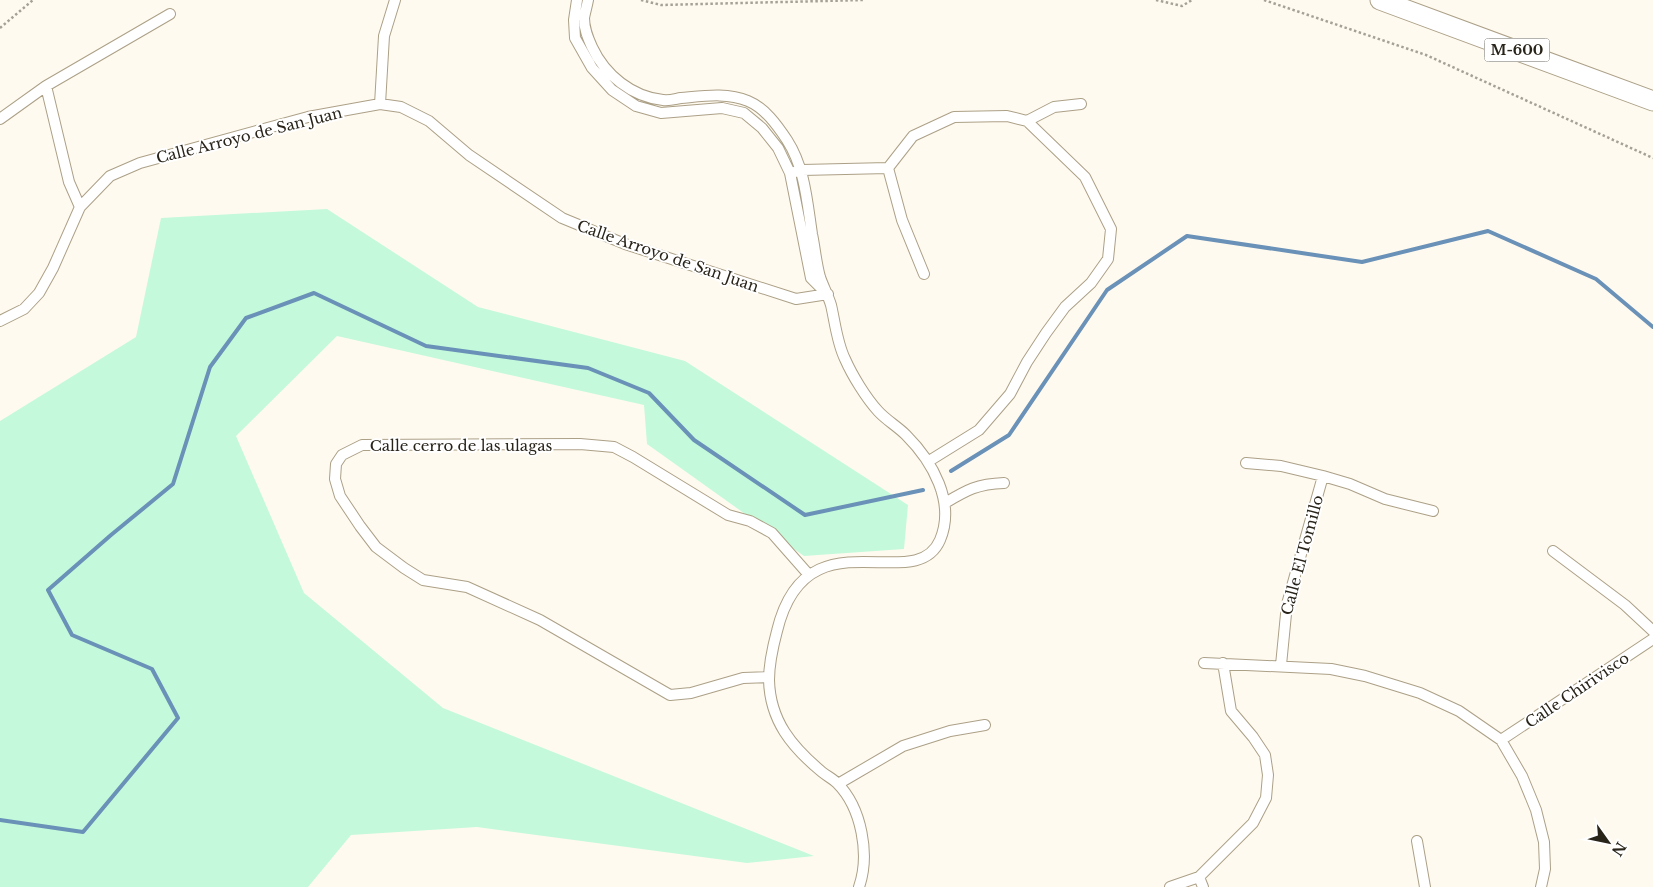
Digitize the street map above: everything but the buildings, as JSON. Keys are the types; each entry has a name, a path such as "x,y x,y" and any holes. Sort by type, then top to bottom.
{"highway":[{"name":"M-600","path":"1380,0 1653,101"}],"street":[{"path":"380,104 384,36 395,0"},
{"path":"577,0 574,20 575,38 592,68 612,90 636,106 661,113 722,108 744,112 762,128 778,148 790,173 811,278 828,294"},
{"path":"588,0 584,19 586,34 599,62 620,82 640,95 664,100 725,95 750,102 772,119 788,142 802,170 820,276 828,294 844,358 878,411 906,435 929,461 939,483 945,503 944,527 935,550 926,558 915,562 852,561 834,564 809,575 796,586 784,609 774,645 769,677 771,703 780,727 799,751 838,784 850,802 860,827 865,854 859,887"},
{"path":"0,119 46,86 170,14"},
{"path":"46,86 69,182 80,207"},
{"name":"Calle Arroyo de San Juan","path":"0,321 24,309 39,293 53,268 80,207 110,176 140,163 308,117 380,104 400,107 429,121 469,155 562,218 625,244 796,299 828,294"},
{"path":"1026,120 1054,107 1081,104"},
{"path":"888,168 913,136 954,117 1007,116 1026,120 1085,177 1111,229 1108,259 1091,283 1065,307 1027,362 1010,394 979,430 929,461"},
{"path":"790,173 802,170 888,168"},
{"path":"888,168 902,220 924,274"},
{"name":"Calle cerro de las ulagas","path":"769,677 743,678 691,693 670,695 540,620 468,587 422,580 376,547 360,526 340,496 335,479 336,464 342,455 362,445 580,444 614,447 728,515 750,521 772,534 809,575"},
{"name":"Calle El Tomillo","path":"1246,463 1282,466 1324,476 1350,484 1385,499 1433,512"},
{"name":"Calle El Tomillo","path":"1280,665 1286,604 1324,476"},
{"path":"945,503 966,490 985,484 1004,484"},
{"path":"1553,551 1625,605 1653,631"},
{"name":"Calle Chirivisco","path":"1500,740 1653,639"},
{"path":"1204,663 1280,665 1331,669 1365,676 1420,694 1459,711 1500,740 1522,776 1536,810 1544,842 1545,869 1541,887"},
{"path":"1170,887 1201,882 1253,823 1266,798 1268,775 1265,755 1253,737 1231,711 1223,663"},
{"path":"838,784 903,746 950,731 985,725"},
{"path":"1417,841 1425,887"}],"path":[{"path":"0,28 33,0"},
{"path":"640,0 661,5 864,0"},
{"path":"1156,0 1182,6 1192,0"},
{"path":"1264,0 1426,55 1653,158"}],"green space":[{"path":"327,209 478,307 685,361 908,505 904,549 804,556 647,444 644,405 337,336 236,436 304,593 443,708 814,856 747,863 477,827 351,835 308,887 0,887 0,421 136,337 161,218"}],"waterway":[{"path":"951,471 1009,435 1107,290 1187,236 1362,262 1488,231 1596,279 1653,327"},
{"path":"0,820 83,832 178,718 152,669 72,635 48,590 173,484 210,367 246,318 314,293 426,346 588,368 649,393 694,440 805,515 923,490"}]}
